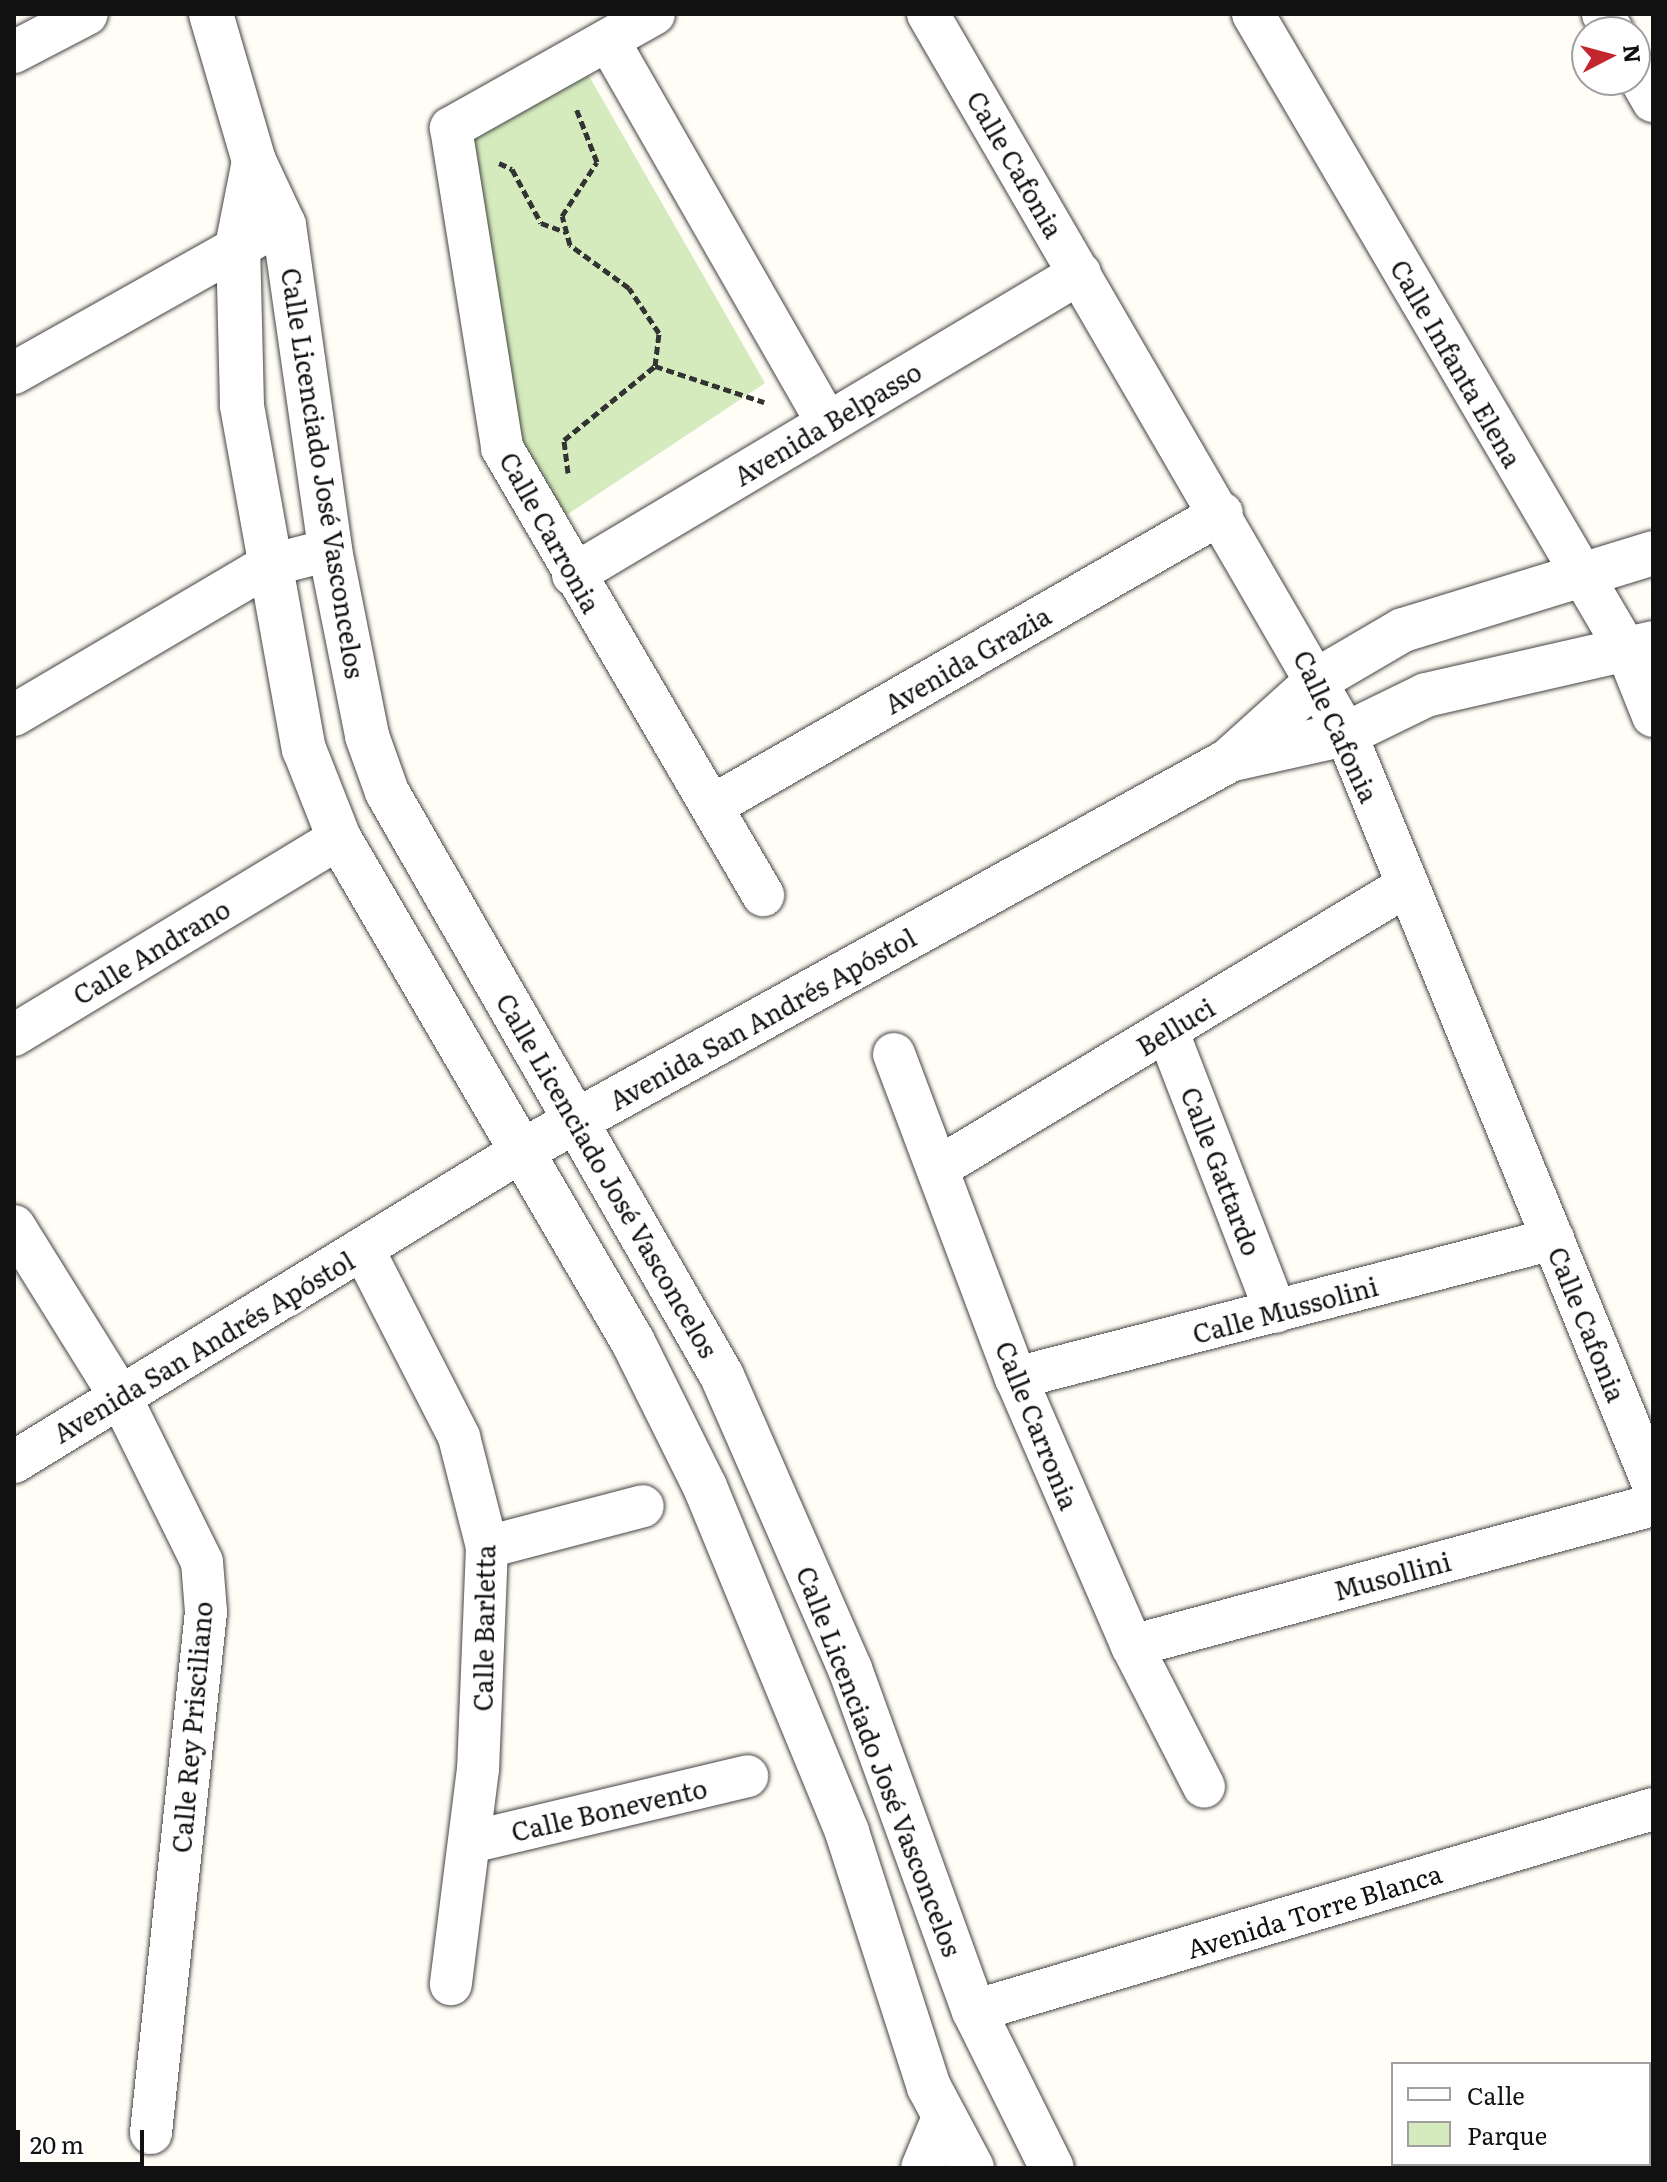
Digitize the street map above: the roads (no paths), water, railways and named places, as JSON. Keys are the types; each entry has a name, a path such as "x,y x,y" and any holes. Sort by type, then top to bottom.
{"street":[{"path":"14,52 87,14"},
{"name":"Calle Licenciado José Vasconcelos","path":"211,14 254,161 284,225 330,550 367,736 387,792 683,1298 760,1456 850,1669 974,2011 1052,2168"},
{"path":"654,14 608,40 827,423"},
{"name":"Calle Cafonia","path":"928,14 1319,679 1346,734 1653,1484"},
{"name":"Calle Infanta Elena","path":"1253,14 1580,573 1640,647 1653,716"},
{"name":"Calle Carronia","path":"608,40 451,128 502,448 573,575 763,895"},
{"name":"Calle Licenciado José Vasconcelos","path":"254,161 238,242 242,406 292,704 339,838 633,1342 705,1487 847,1832 888,1960 944,2115 972,2168"},
{"path":"14,373 238,242 284,225"},
{"name":"Avenida Belpasso","path":"573,575 1080,273"},
{"name":"Avenida Grazia","path":"712,806 1222,513"},
{"path":"14,715 267,566 330,550"},
{"name":"Avenida San Andrés Apóstol","path":"14,1462 520,1152 1228,761 1319,679 1403,630 1653,553"},
{"name":"Avenida San Andrés Apóstol","path":"1228,761 1346,734 1426,695 1640,647"},
{"name":"Calle Andrano","path":"14,1035 339,838"},
{"name":"Belluci","path":"941,1166 1408,885"},
{"name":"Calle Gattardo","path":"1167,1030 1276,1312"},
{"name":"Calle Carronia","path":"894,1054 941,1166 1016,1378 1132,1646 1204,1787"},
{"name":"Calle Rey Prisciliano","path":"14,1226 120,1396 202,1562 206,1612 151,2133"},
{"name":"Calle Mussolini","path":"1016,1378 1553,1239"},
{"name":"Calle Barletta","path":"363,1249 459,1437 487,1547 471,1842 451,1984"},
{"name":"Musollini","path":"1132,1646 1653,1505"},
{"path":"487,1547 643,1506"},
{"name":"Calle Bonevento","path":"471,1842 747,1776"},
{"name":"Avenida Torre Blanca","path":"974,2011 1653,1809"},
{"path":"888,1960 946,1935"},
{"path":"922,2168 944,2115"}]}
